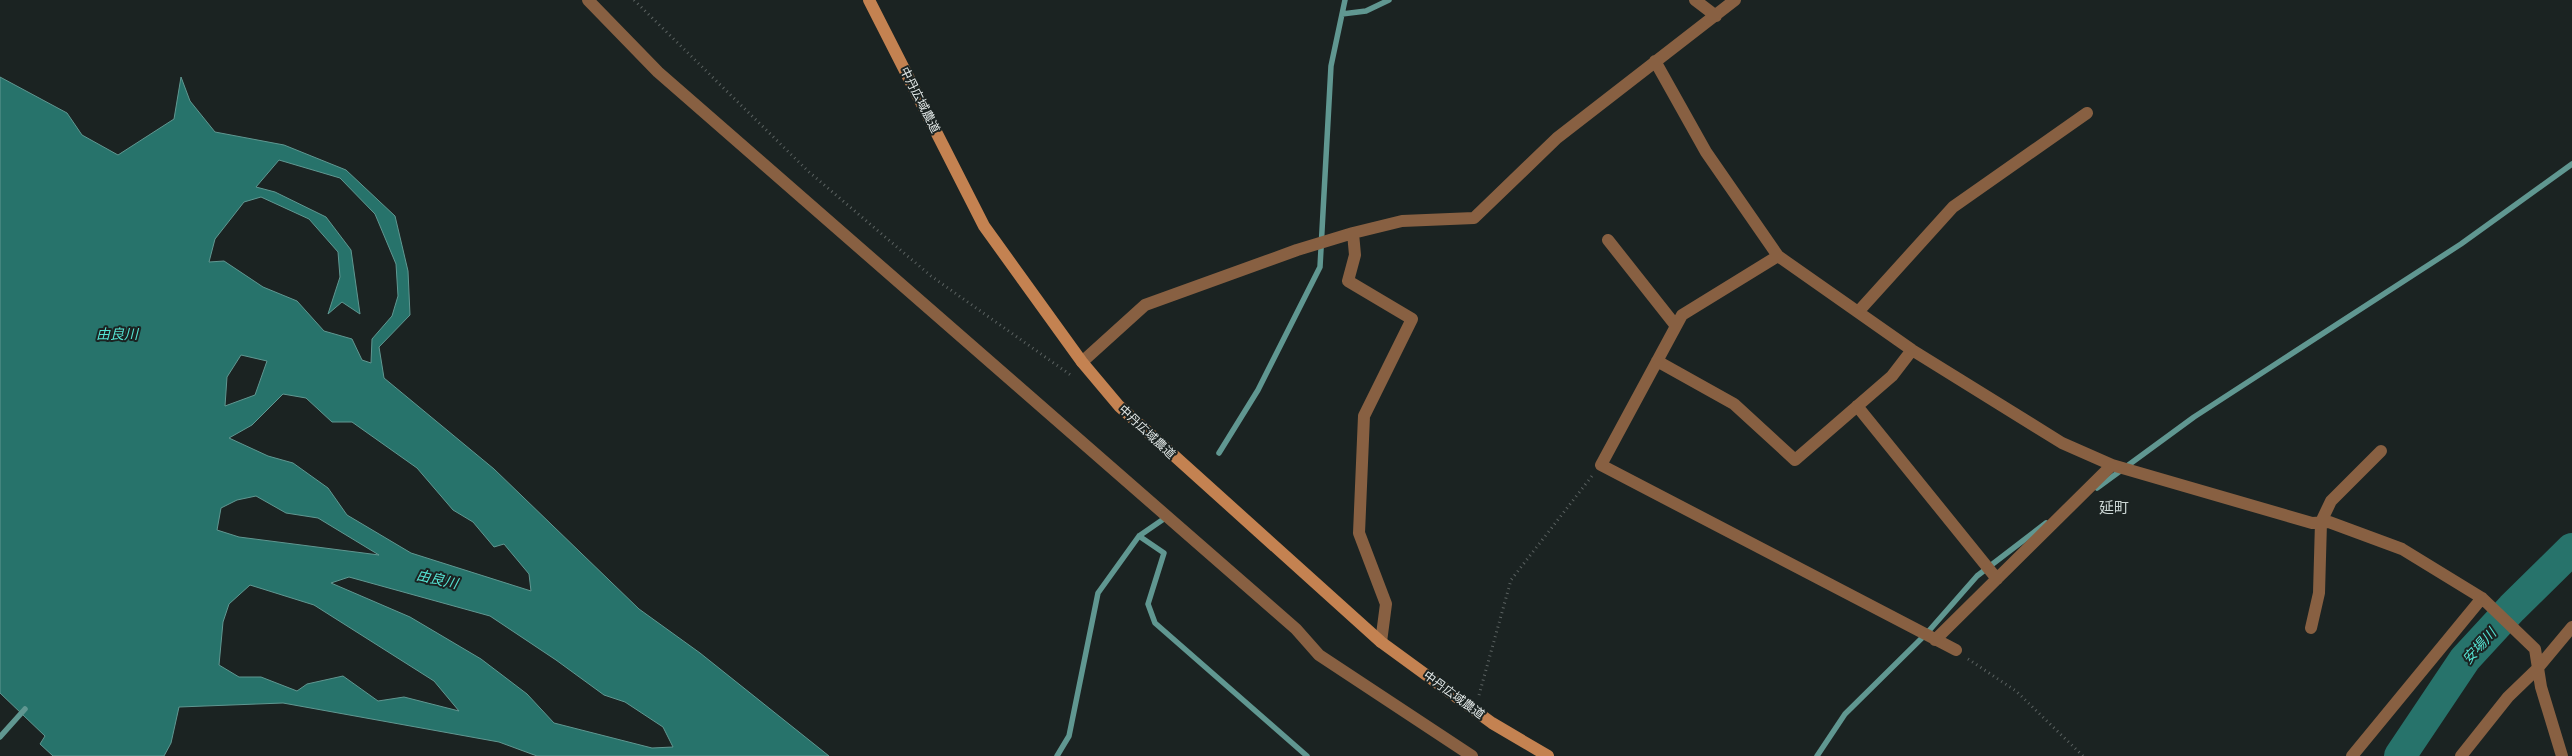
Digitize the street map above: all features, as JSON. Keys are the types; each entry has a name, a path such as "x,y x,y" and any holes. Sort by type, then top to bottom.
{"street":[{"path":"588,0 658,72 1296,629 1319,655 1472,756"},
{"name":"中丹広域農道","path":"869,0 984,226 1082,362 1119,406 1382,642 1473,710 1548,756"},
{"path":"1695,0 1716,16"},
{"path":"1082,362 1145,305 1297,250 1353,233 1402,221 1474,218 1558,138 1734,0"},
{"path":"1655,62 1706,152 1778,256 1912,350 2062,443 2112,465 2312,523 2330,522 2402,549 2486,602 2535,649 2537,669 2562,756"},
{"path":"1858,312 1952,207 2087,113"},
{"path":"1353,233 1355,255 1348,281 1412,319 1364,416 1359,533 1386,604 1382,642"},
{"path":"1608,240 1676,326"},
{"path":"1778,256 1682,315 1601,465 1956,650"},
{"path":"1657,361 1734,404 1794,460 1892,376 1912,350"},
{"path":"1857,406 1997,579"},
{"path":"2311,628 2319,593 2322,522 2331,500 2381,450"},
{"path":"1936,640 2112,465"},
{"path":"2352,756 2486,602"},
{"path":"2461,756 2508,697 2537,669 2572,627"}],"path":[{"path":"634,0 830,190 931,276 1079,380"},
{"path":"1473,710 1485,679 1511,580 1601,465"},
{"path":"1956,650 2016,691 2083,756"}],"water":[{"name":"由良川","path":"0,77 67,113 82,135 118,155 174,119 181,77 190,101 215,132 284,145 346,170 395,216 408,271 410,315 379,347 384,378 494,469 639,609 700,653 829,756 537,756 499,742 283,703 179,707 171,743 164,756 53,756 40,744 45,736 0,693","holes":["279,160 340,178 375,214 396,264 398,296 392,316 372,339 371,363 362,360 352,339 324,331 297,301 263,287 224,261 209,262 215,239 244,202 261,197 309,219 338,252 340,277 328,314 342,302 360,314 351,250 326,217 275,192 256,187","241,355 267,361 255,395 225,406 227,377","283,394 306,398 332,422 352,422 417,468 453,510 473,522 494,547 504,544 529,574 531,591 411,553 347,515 328,488 293,463 268,456 229,438 252,425","256,496 286,513 318,518 379,555 239,537 217,530 221,508 237,500","349,577 490,616 604,695 625,702 663,727 673,747 652,748 554,723 527,694 481,659 410,617 331,583","250,585 314,605 434,681 459,711 404,697 378,701 343,676 307,684 297,691 261,677 239,677 219,665 223,622 229,604"]}],"waterway":[{"path":"1219,453 1258,390 1320,267 1331,66 1345,0"},
{"path":"1342,14 1366,11 1389,0"},
{"path":"2097,488 2194,417 2461,244 2572,164"},
{"path":"1057,756 1069,736 1098,593 1139,536 1168,516"},
{"path":"1817,756 1845,714 1927,633 1977,576 2046,523"},
{"path":"1139,536 1164,553 1148,604 1155,623 1307,756"},
{"name":"安場川","path":"2400,756 2465,659 2512,608 2572,549"},
{"path":"0,737 25,709"}],"district":[{"name":"延町","path":"2114,508"}]}
